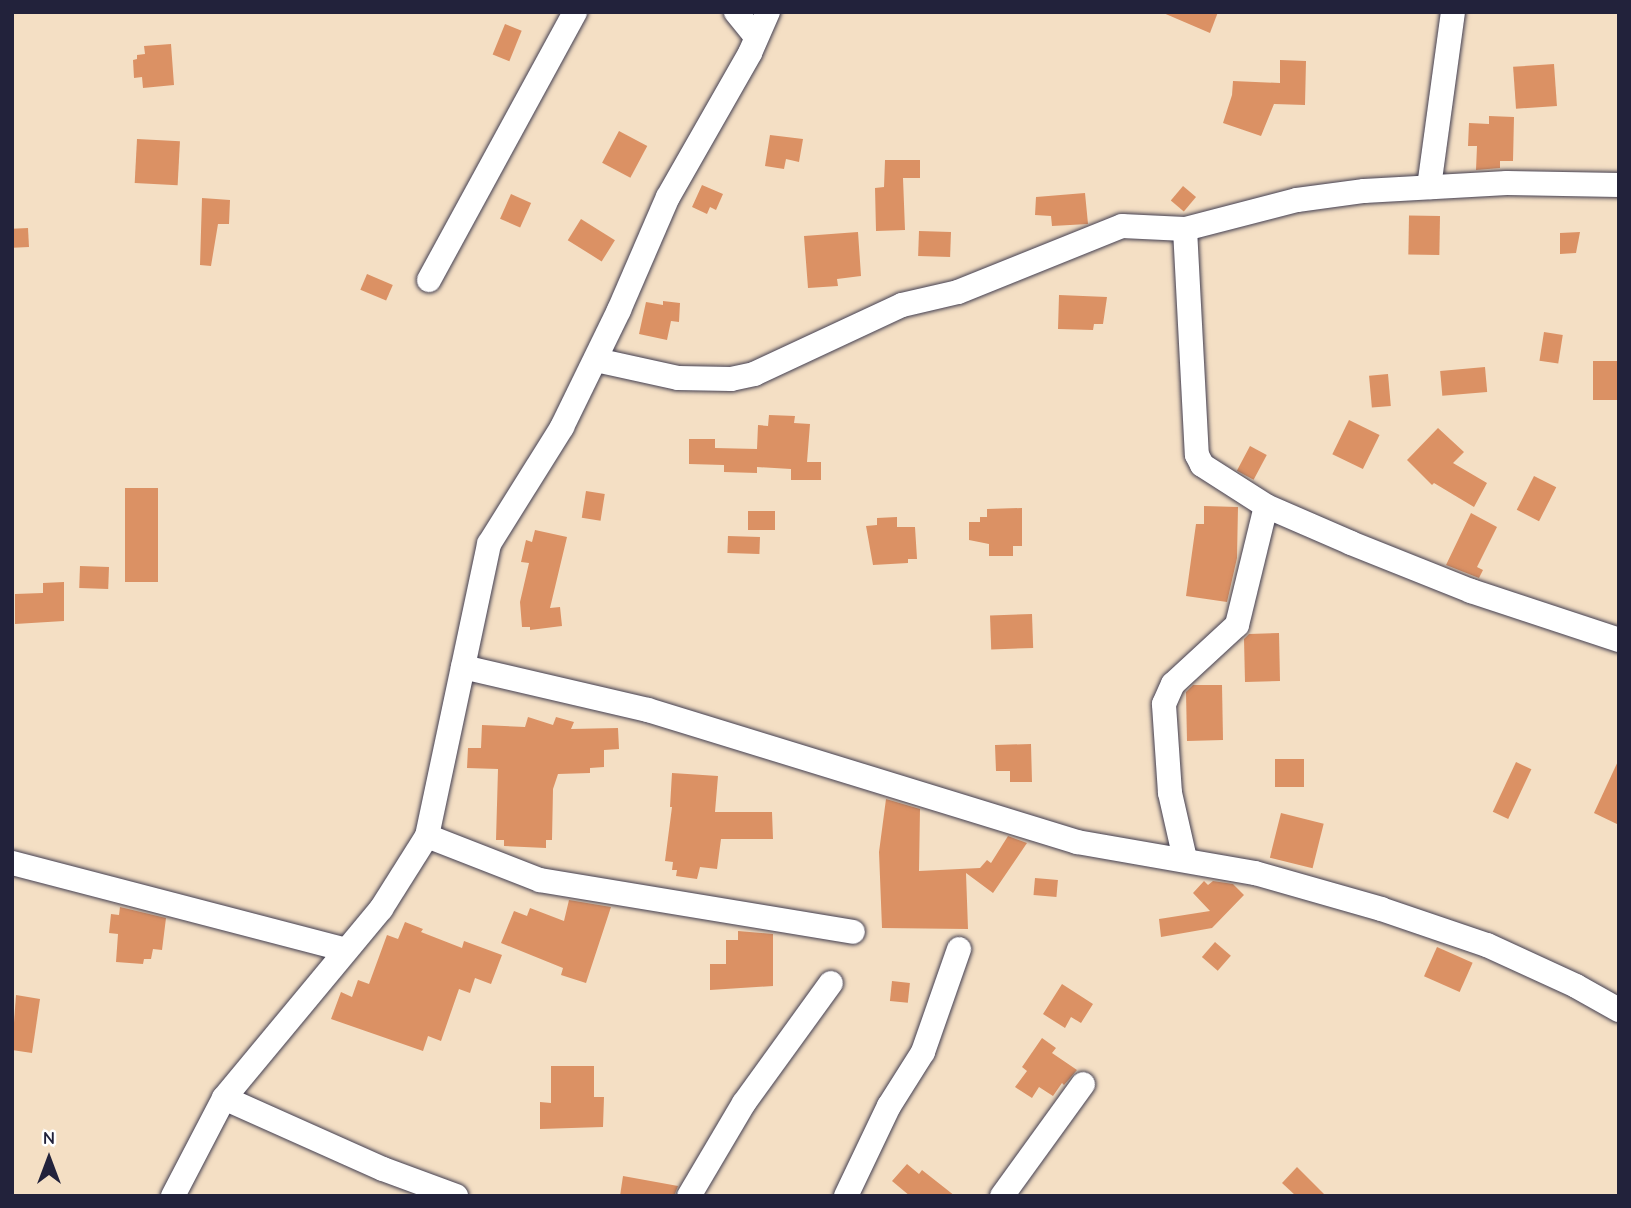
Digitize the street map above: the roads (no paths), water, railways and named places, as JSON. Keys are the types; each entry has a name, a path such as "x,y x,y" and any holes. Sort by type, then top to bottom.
{"street":[{"path":"429,280 575,12"},
{"path":"736,12 756,37"},
{"path":"173,1196 224,1098 381,909 427,836 489,544 562,427 596,360 668,197 768,12"},
{"path":"1429,187 1453,12"},
{"path":"596,360 678,378 732,379 754,374 902,305 958,292 1122,226 1185,229 1297,200 1364,191 1507,183 1619,186"},
{"path":"1185,229 1198,455 1202,465 1266,506 1471,591 1619,640"},
{"path":"1185,859 1170,793 1164,704 1173,684 1237,625 1266,506"},
{"path":"463,667 648,710 1077,842 1255,873 1381,909 1488,945 1576,986 1619,1010"},
{"path":"427,836 540,880 853,932"},
{"path":"12,863 345,950"},
{"path":"846,1196 889,1106 923,1052 959,948"},
{"path":"688,1196 744,1103 831,983"},
{"path":"1002,1196 1083,1084"},
{"path":"224,1098 383,1168 456,1196"}]}
